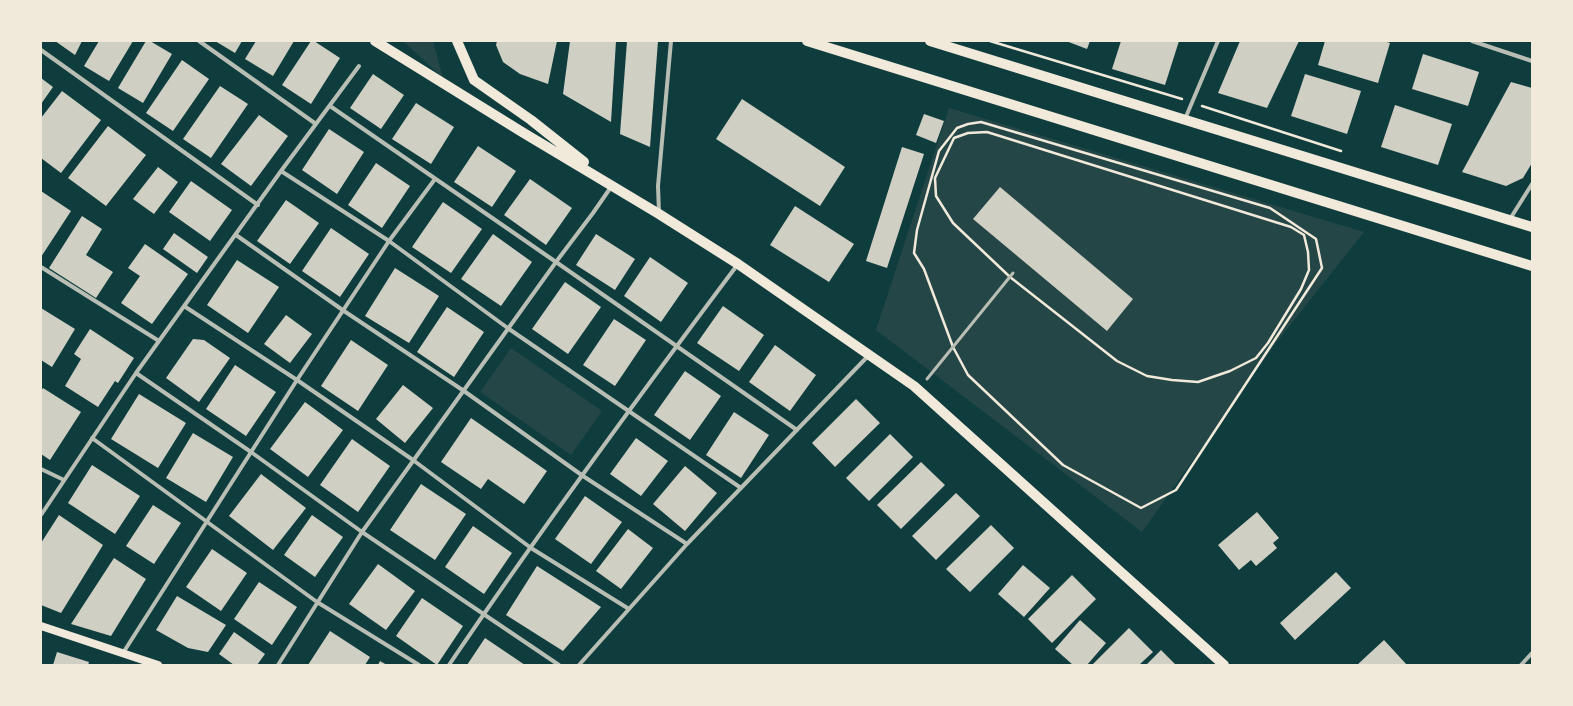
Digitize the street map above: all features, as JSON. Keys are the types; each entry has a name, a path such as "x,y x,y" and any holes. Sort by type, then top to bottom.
{"main road":[{"path":"375,41 522,132 612,185 738,264 914,386 1224,665"},
{"path":"457,41 474,80 531,120 612,185"},
{"path":"807,41 1532,266"},
{"path":"930,41 1532,226"},
{"path":"41,626 158,665"}],"street":[{"path":"199,41 316,124"},
{"path":"659,214 658,186 671,41"},
{"path":"1185,119 1218,41"},
{"path":"1472,41 1532,61"},
{"path":"41,50 258,205"},
{"path":"41,516 136,373 281,171 359,66"},
{"path":"330,106 797,430"},
{"path":"281,171 389,242 509,329 741,488"},
{"path":"123,653 297,380 389,242 435,179"},
{"path":"1510,220 1532,184"},
{"path":"278,665 362,532 612,185"},
{"path":"236,235 344,311 464,391 583,476 687,544"},
{"path":"449,665 484,613 628,411 738,264"},
{"path":"41,267 159,341"},
{"path":"184,306 297,380 413,460 531,548 628,609"},
{"path":"579,665 687,544 869,355"},
{"path":"136,373 251,452 362,532 560,665"},
{"path":"92,438 317,602 419,665"},
{"path":"41,469 64,480"},
{"path":"1521,665 1532,653"}],"lane":[{"path":"927,379 1013,273"}],"path":[{"path":"990,41 1192,103 1344,152"},
{"path":"981,122 1270,208 1316,239 1322,268 1176,490 1141,508 1063,465 968,375 953,347 924,269 914,253 917,230 939,151 957,128 968,124 981,122"},
{"path":"987,132 1291,228 1304,235 1308,252 1309,270 1301,289 1268,343 1256,358 1230,371 1198,382 1147,376 1117,361 1010,277 953,223 936,196 935,178 954,138 968,133 987,132"}],"shaded area":[{"path":"403,41 433,41 443,78"},
{"path":"949,108 1364,232 1276,343 1142,532 876,330"},
{"path":"511,348 602,411 571,455 480,392"}],"building":[{"path":"55,41 82,41 75,55"},
{"path":"99,41 133,41 109,81 84,66"},
{"path":"146,41 150,41 172,54 143,103 118,88"},
{"path":"215,41 242,41 235,53"},
{"path":"256,41 294,41 273,76 245,59"},
{"path":"311,41 314,41 340,58 311,104 282,85"},
{"path":"497,41 557,41 548,84 520,74 503,62 496,45"},
{"path":"570,41 616,41 611,122 563,94"},
{"path":"627,41 658,41 650,147 620,134"},
{"path":"1066,41 1090,41 1087,49"},
{"path":"1121,41 1179,41 1165,85 1112,69"},
{"path":"1240,41 1299,41 1267,108 1218,93"},
{"path":"1325,41 1384,41 1390,43 1378,83 1318,65"},
{"path":"1423,54 1479,72 1468,106 1412,89"},
{"path":"182,60 209,79 173,131 146,113"},
{"path":"373,74 404,95 381,129 350,108"},
{"path":"1305,74 1361,91 1347,134 1291,116"},
{"path":"41,78 53,87 41,104"},
{"path":"1511,82 1532,88 1532,163 1523,178 1506,186 1462,172"},
{"path":"220,86 248,104 211,158 183,139"},
{"path":"62,91 101,120 61,173 41,158 41,118"},
{"path":"742,99 845,167 820,206 716,139"},
{"path":"416,103 454,127 431,164 392,139"},
{"path":"1395,105 1452,124 1438,165 1381,147"},
{"path":"924,114 944,121 936,143 916,135"},
{"path":"259,115 288,136 251,186 221,164"},
{"path":"108,126 146,155 106,206 68,178"},
{"path":"329,129 364,152 337,194 302,170"},
{"path":"478,146 516,171 492,207 454,182"},
{"path":"902,147 924,154 887,268 866,261"},
{"path":"376,163 410,186 382,228 348,205"},
{"path":"158,167 178,182 154,214 133,199"},
{"path":"530,179 572,208 546,245 504,215"},
{"path":"191,181 232,210 210,241 169,212"},
{"path":"1000,187 1133,299 1107,331 973,219"},
{"path":"41,191 71,211 41,257"},
{"path":"286,200 319,223 290,264 257,241"},
{"path":"443,202 482,229 451,273 412,247"},
{"path":"795,206 854,244 829,282 770,245"},
{"path":"82,216 102,229 86,255 113,272 96,298 49,268"},
{"path":"331,228 369,254 340,297 302,271"},
{"path":"174,233 208,257 197,273 163,249"},
{"path":"493,234 532,262 501,306 461,279"},
{"path":"596,234 635,259 615,290 576,265"},
{"path":"145,244 188,274 152,324 121,303 140,276 128,268"},
{"path":"650,257 688,283 661,322 624,296"},
{"path":"237,260 279,287 248,333 207,305"},
{"path":"395,268 439,296 409,343 365,316"},
{"path":"565,282 601,307 568,354 532,329"},
{"path":"723,306 764,335 739,371 697,343"},
{"path":"447,307 484,332 454,377 417,352"},
{"path":"41,308 75,329 52,367 41,360"},
{"path":"286,315 312,334 290,363 264,344"},
{"path":"614,319 646,340 615,386 583,365"},
{"path":"90,329 134,358 118,383 115,381 98,407 65,386 81,359 74,354"},
{"path":"193,339 204,340 230,358 199,402 166,378"},
{"path":"351,340 388,365 358,411 321,386"},
{"path":"775,345 816,375 790,411 749,382"},
{"path":"235,365 276,392 246,436 206,409"},
{"path":"685,371 721,396 690,440 654,415"},
{"path":"403,385 433,408 405,443 376,419"},
{"path":"43,388 81,412 50,460 41,454 41,391"},
{"path":"139,394 186,423 158,468 111,439"},
{"path":"856,399 880,423 835,467 812,443"},
{"path":"305,402 343,430 308,477 270,449"},
{"path":"734,412 769,435 741,478 706,455"},
{"path":"471,418 547,471 524,504 488,479 481,489 441,462"},
{"path":"193,433 233,457 206,502 166,478"},
{"path":"890,434 913,457 869,501 846,478"},
{"path":"636,438 668,461 641,496 610,474"},
{"path":"352,439 390,466 358,512 320,485"},
{"path":"921,462 945,485 901,529 877,505"},
{"path":"92,465 140,496 115,534 68,503"},
{"path":"685,466 717,493 685,531 653,504"},
{"path":"261,474 306,508 273,550 229,516"},
{"path":"421,484 466,514 435,560 390,530"},
{"path":"956,493 980,516 936,560 912,536"},
{"path":"585,496 622,522 591,564 555,539"},
{"path":"153,505 181,523 154,564 126,546"},
{"path":"1257,512 1279,538 1273,543 1277,548 1256,566 1251,560 1239,570 1218,545"},
{"path":"59,515 103,545 61,613 41,605 41,543"},
{"path":"312,515 343,537 315,577 284,555"},
{"path":"991,525 1014,548 970,592 946,569"},
{"path":"473,526 512,553 484,594 445,567"},
{"path":"628,529 653,548 621,589 596,571"},
{"path":"212,549 247,573 221,611 186,587"},
{"path":"114,558 146,579 111,636 71,624"},
{"path":"378,564 415,591 386,630 349,604"},
{"path":"1023,565 1050,588 1024,617 998,594"},
{"path":"537,566 601,607 563,651 506,615"},
{"path":"1336,572 1351,588 1295,640 1280,623"},
{"path":"1072,575 1096,599 1052,643 1028,619"},
{"path":"259,582 297,607 272,645 234,619"},
{"path":"177,596 226,625 208,652 188,648 156,630"},
{"path":"422,598 463,626 437,665 396,636"},
{"path":"1080,620 1106,643 1087,665 1073,665 1055,649"},
{"path":"1129,628 1153,652 1139,665 1092,665"},
{"path":"330,631 370,657 365,665 308,665"},
{"path":"234,632 265,654 257,665 234,665 219,654"},
{"path":"485,638 525,665 467,665"},
{"path":"1384,640 1407,665 1357,665"},
{"path":"1161,650 1176,665 1146,665"},
{"path":"57,652 89,662 88,665 53,665"},
{"path":"380,661 387,665 378,665"}]}
